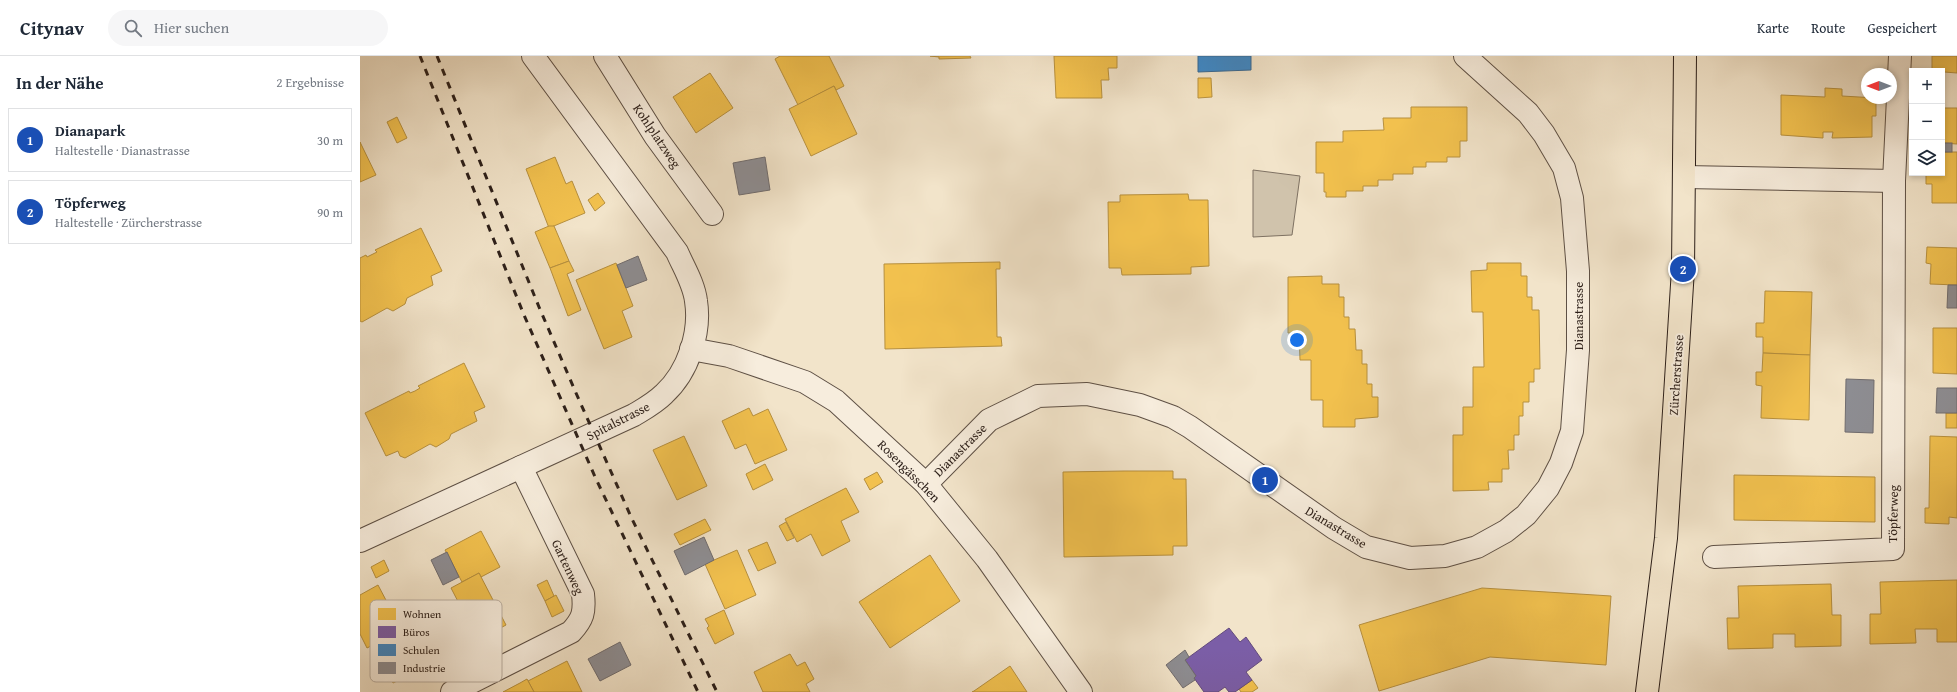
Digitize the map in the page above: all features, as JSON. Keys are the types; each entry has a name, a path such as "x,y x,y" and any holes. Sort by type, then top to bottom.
{"main road":[{"name":"Zürcherstrasse","path":"1647,692 1666,538 1683,269 1685,56"}],"street":[{"name":"Spitalstrasse","path":"360,541 634,415 650,406 665,394 682,372 691,349 696,328 696,301 690,280 677,252 533,56"},
{"name":"Kohlplatzweg","path":"605,56 655,136 712,214"},
{"name":"Dianastrasse","path":"926,484 989,420 1038,396 1088,394 1140,405 1173,417 1190,427 1334,528 1366,547 1410,558 1445,556 1477,547 1506,531 1526,515 1548,488 1561,463 1572,431 1578,350 1578,271 1572,198 1564,168 1544,134 1528,113 1465,56"},
{"name":"Töpferweg","path":"1714,557 1893,549 1894,181 1900,56"},
{"path":"1685,177 1894,181"},
{"name":"Rosengässchen","path":"691,349 729,356 805,382 836,401 926,484 987,559 1081,692"},
{"name":"Gartenweg","path":"502,667 571,632 580,622 584,608 583,594 521,467"},
{"name":"Gartenweg","path":"452,692 472,682"}],"shaded area":[{"path":"1253,170 1300,176 1292,235 1253,237"}],"building: Wohnen":[{"path":"780,56 829,56 844,86 836,90 834,86 798,105 775,59"},
{"path":"930,56 970,56 971,58 939,59 939,57"},
{"path":"1054,56 1117,56 1117,68 1108,68 1109,80 1101,80 1102,98 1056,98"},
{"path":"1932,56 1957,56 1957,73 1945,72 1945,68 1932,68"},
{"path":"710,73 733,108 696,133 673,97"},
{"path":"1198,78 1211,78 1212,97 1198,98"},
{"path":"834,86 857,134 811,156 789,109"},
{"path":"1825,88 1842,89 1842,96 1861,97 1861,104 1876,104 1876,116 1872,116 1872,137 1832,138 1833,132 1823,132 1823,138 1781,135 1781,95 1825,97"},
{"path":"1411,107 1467,107 1467,141 1460,141 1460,157 1447,157 1447,162 1426,162 1426,167 1413,167 1413,174 1393,174 1393,180 1378,180 1378,186 1363,186 1363,191 1346,191 1346,197 1326,197 1326,192 1324,192 1324,173 1316,173 1316,142 1343,142 1343,131 1384,130 1383,118 1411,118"},
{"path":"1945,108 1957,108 1957,144 1945,143"},
{"path":"397,117 407,138 397,143 387,122"},
{"path":"360,142 376,175 360,182"},
{"path":"1945,152 1957,152 1957,203 1932,203 1932,184 1926,184 1926,176 1945,176"},
{"path":"555,157 566,184 572,181 585,213 549,228 526,169"},
{"path":"598,193 605,203 595,211 588,200"},
{"path":"1188,194 1189,200 1208,200 1209,266 1191,267 1191,274 1122,275 1121,268 1109,268 1108,202 1120,202 1120,195"},
{"path":"549,226 554,226 569,261 550,268 535,232"},
{"path":"421,228 442,271 431,276 433,285 407,298 405,304 393,311 387,308 362,322 360,321 360,258 366,255 367,257 377,252 375,250"},
{"path":"1927,247 1957,248 1957,285 1930,284 1931,264 1926,263"},
{"path":"569,261 574,271 567,274 581,310 568,316 550,268"},
{"path":"1000,262 1000,269 996,269 997,337 1001,337 1002,346 885,349 884,264"},
{"path":"616,263 633,306 622,311 632,337 604,349 576,280"},
{"path":"1487,263 1521,263 1521,276 1527,276 1527,297 1532,297 1532,310 1539,310 1540,369 1534,369 1534,382 1529,382 1529,402 1523,402 1523,416 1519,416 1519,435 1514,435 1514,450 1508,450 1509,469 1502,469 1502,482 1488,482 1489,490 1453,491 1453,435 1463,435 1463,407 1473,407 1473,367 1484,367 1483,312 1472,312 1471,271 1487,270"},
{"path":"1322,276 1322,284 1339,284 1339,297 1344,297 1344,317 1349,317 1349,329 1355,329 1356,350 1362,350 1362,364 1367,364 1367,384 1372,384 1372,397 1378,397 1378,417 1355,419 1355,427 1323,427 1323,400 1311,400 1311,360 1300,360 1299,333 1288,333 1288,277"},
{"path":"1765,291 1812,292 1810,355 1763,353 1763,337 1756,337 1756,323 1764,323"},
{"path":"1933,328 1957,328 1957,374 1933,373"},
{"path":"1763,353 1810,355 1809,420 1761,418 1762,386 1756,385 1756,372 1762,372"},
{"path":"464,363 485,407 474,412 477,421 451,434 449,439 436,447 430,444 405,458 400,456 398,451 386,456 365,413 409,391 410,393 415,391 420,388 418,386"},
{"path":"749,408 753,416 768,409 787,450 755,464 746,444 735,449 722,421"},
{"path":"1946,413 1957,413 1957,428 1946,428"},
{"path":"684,436 707,486 677,500 653,450"},
{"path":"1930,436 1957,437 1957,518 1949,517 1949,524 1925,523 1925,508 1929,508"},
{"path":"765,464 773,480 753,490 746,474"},
{"path":"1173,471 1173,479 1186,479 1187,546 1173,546 1173,555 1064,557 1063,472"},
{"path":"877,472 883,482 870,490 864,479"},
{"path":"1734,475 1875,477 1875,522 1734,520"},
{"path":"846,488 859,512 841,521 850,541 822,556 811,534 797,542 785,519"},
{"path":"705,519 711,530 680,545 674,534"},
{"path":"786,522 794,538 787,541 779,526"},
{"path":"481,531 500,567 481,577 479,573 462,582 445,550"},
{"path":"767,542 776,563 758,571 748,550"},
{"path":"737,550 756,595 725,609 705,564"},
{"path":"930,555 960,601 890,648 859,602"},
{"path":"384,560 389,571 376,578 371,567"},
{"path":"479,573 493,600 457,600 451,588"},
{"path":"547,580 554,596 545,601 537,585"},
{"path":"1957,580 1957,642 1937,642 1937,629 1915,629 1916,643 1870,644 1870,614 1881,614 1880,582"},
{"path":"1831,584 1832,615 1841,615 1841,646 1795,647 1795,634 1773,634 1773,648 1728,649 1727,618 1739,618 1738,586"},
{"path":"378,585 386,600 370,600 370,646 367,648 360,634 360,595"},
{"path":"1482,588 1611,596 1606,665 1490,657 1379,691 1359,625"},
{"path":"556,595 564,611 552,617 545,601"},
{"path":"724,610 734,634 715,644 707,628 709,626 705,619"},
{"path":"502,617 506,625 502,627"},
{"path":"790,654 797,666 805,662 814,679 806,684 810,692 763,692 754,672"},
{"path":"567,661 582,692 534,692 528,681"},
{"path":"1010,666 1027,692 972,692 974,691"},
{"path":"527,679 534,692 503,692 520,683"},
{"path":"1252,680 1258,688 1252,692 1241,692 1239,689"}],"building: Büros":[{"path":"1229,628 1240,642 1246,637 1262,660 1246,672 1252,680 1235,692 1229,692 1225,687 1218,692 1204,692 1194,678 1196,676 1185,660"}],"building: Schulen":[{"path":"1198,56 1251,56 1251,70 1198,72"}],"building: Industrie":[{"path":"1945,143 1952,143 1952,152 1945,152"},
{"path":"765,157 770,190 739,195 733,163"},
{"path":"638,256 647,280 626,288 617,265"},
{"path":"1948,285 1957,285 1957,308 1947,308"},
{"path":"1846,379 1874,380 1873,433 1845,432"},
{"path":"1937,388 1957,388 1957,413 1936,413"},
{"path":"704,537 714,560 685,575 674,551"},
{"path":"447,552 459,577 443,585 431,560"},
{"path":"620,642 631,665 600,681 588,659"},
{"path":"1185,650 1189,657 1185,660 1196,676 1194,678 1195,680 1183,688 1166,665"}],"railway":[{"path":"420,56 524,315 596,479 698,692"},
{"path":"437,56 539,307 576,393 632,519 717,692"}],"place":[{"name":"Töpferweg","path":"1683,269"},
{"name":"Dianapark","path":"1265,480"}]}
